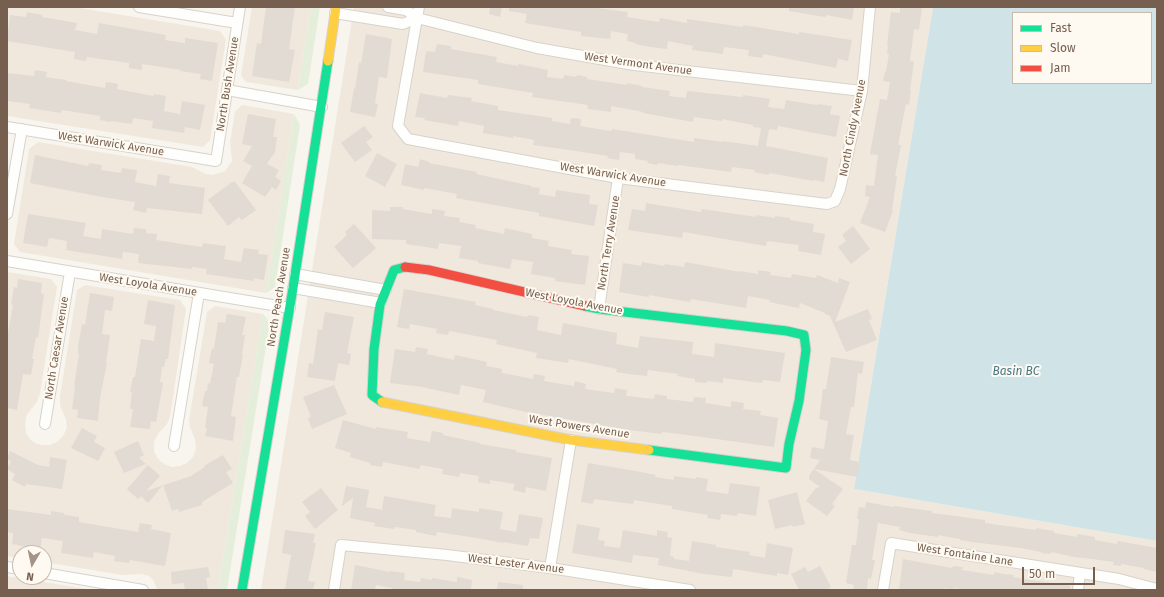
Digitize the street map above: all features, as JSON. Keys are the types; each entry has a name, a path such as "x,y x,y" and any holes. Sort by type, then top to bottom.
{"street":[{"path":"139,7 237,23"},
{"name":"North Bush Avenue","path":"216,160 240,7"},
{"name":"West Vermont Avenue","path":"388,7 406,10 417,18 537,48 634,65 862,91"},
{"path":"417,18 419,7"},
{"name":"North Cindy Avenue","path":"834,201 840,189 862,91 870,7"},
{"name":"West Vermont Avenue","path":"336,10 403,24 417,18"},
{"name":"North Peach Avenue","path":"242,590 290,308 336,10"},
{"name":"West Warwick Avenue","path":"417,18 398,126 408,139 618,178 827,204 834,201"},
{"path":"227,90 322,107"},
{"name":"West Warwick Avenue","path":"7,127 216,160"},
{"path":"7,214 22,129"},
{"name":"North Terry Avenue","path":"599,309 618,178"},
{"name":"West Loyola Avenue","path":"7,261 290,308"},
{"name":"West Loyola Avenue","path":"386,290 394,270 405,267 429,270 599,309 787,331 804,335 806,350 799,401 789,444 786,468"},
{"name":"North Caesar Avenue","path":"45,424 70,272"},
{"path":"293,288 381,303 386,290 295,274"},
{"path":"174,446 199,293"},
{"name":"West Powers Avenue","path":"381,303 374,349 372,395 381,402 571,440 786,468"},
{"path":"550,568 571,440"},
{"name":"West Fontaine Lane","path":"883,590 891,543 1119,579 1157,589"},
{"name":"West Lester Avenue","path":"334,590 341,545 447,555 550,568 690,590"},
{"path":"1078,590 1080,573"},
{"path":"52,574 143,590"}],"shaded area":[{"path":"7,7 74,7 220,31 226,40 210,140 203,147 7,116"},
{"path":"252,7 311,7 298,90 246,82 241,75"},
{"path":"354,7 933,7 854,489 1157,541 1157,590 261,590"},
{"path":"242,105 294,114 266,293 20,252 14,244 29,149 38,142 192,167 206,174 213,175 225,171 232,161 230,142 235,112"},
{"path":"7,272 51,279 57,287 40,393 37,402 27,414 25,424 26,433 30,439 35,443 42,445 50,445 57,442 63,436 67,428 66,420 60,405 60,396 77,290 85,285 180,300 186,309 170,417 167,424 158,434 154,442 154,451 158,459 164,464 172,467 187,463 193,457 196,449 189,420 207,312 215,306 263,314 218,590 157,590 154,581 149,576 142,574 122,575 52,563 52,545 12,545 12,557 7,556"},
{"path":"7,576 12,577 12,585 52,585 52,583 93,590 7,590"}],"green space":[{"path":"311,7 320,7 308,84 298,90"},
{"path":"294,114 300,125 275,287 266,293"},
{"path":"263,314 270,322 227,590 218,590"}],"water":[{"name":"Basin BC","path":"933,7 1157,7 1157,541 854,489"}],"building":[{"path":"266,7 295,7 289,49 295,50 289,82 252,76 257,43 261,44"},
{"path":"490,7 502,7 500,17 489,14"},
{"path":"509,7 589,7 628,12 627,17 659,22 660,18 687,23 687,19 743,27 743,25 799,34 799,32 852,40 848,61 838,59 836,68 763,54 762,58 748,56 749,50 724,47 723,54 692,50 693,46 668,41 667,49 650,47 627,41 628,34 611,31 610,39 581,36 581,32 525,23 527,14 509,11"},
{"path":"789,7 854,7 852,20 826,15 825,17 789,11"},
{"path":"900,7 922,7 919,30 914,29 910,61 914,62 911,90 909,105 906,104 898,145 901,145 895,176 897,176 893,210 885,232 860,223 870,197 865,196 866,185 874,186 878,155 870,154 880,99 887,100 890,82 883,81 889,54 887,54 887,45 891,12 900,13"},
{"path":"27,12 42,15 42,17 77,23 75,30 97,34 99,23 166,35 165,40 185,43 185,38 218,43 212,81 200,79 201,74 180,71 181,70 142,64 142,70 129,68 129,63 87,57 86,61 74,59 75,52 7,41 10,15 26,17"},
{"path":"366,34 392,39 387,78 379,77 375,103 378,104 375,117 350,112 359,62 361,63"},
{"path":"437,44 451,46 451,49 497,57 496,62 518,66 519,64 548,70 547,77 563,79 564,75 576,77 577,75 587,77 587,79 627,85 627,83 670,91 669,96 686,98 687,91 743,97 743,95 770,99 768,107 784,109 786,100 832,106 830,114 840,116 836,137 778,126 777,130 769,129 766,146 828,158 824,182 769,173 769,175 754,172 755,170 732,167 731,172 658,163 657,165 647,163 648,161 635,159 635,154 620,152 619,160 607,158 608,156 533,145 534,140 483,133 484,126 459,121 458,126 415,117 420,93 447,98 448,95 472,98 471,101 498,106 498,110 552,118 552,121 570,124 571,118 581,119 580,126 611,131 612,129 694,142 694,138 758,146 761,128 753,127 753,125 722,119 722,121 694,117 693,122 611,106 611,112 587,109 588,105 532,97 533,93 478,84 478,80 423,72 426,51 435,52"},
{"path":"35,70 47,72 46,77 66,81 105,88 106,82 118,84 117,89 153,96 154,94 166,96 164,111 180,114 182,101 205,105 200,130 185,127 184,133 152,128 153,121 133,118 132,124 111,122 100,120 100,116 62,110 61,113 29,108 30,104 7,101 7,73 34,76"},
{"path":"248,114 276,119 273,137 277,137 275,152 267,164 279,170 275,177 281,181 276,190 272,187 265,197 242,183 252,166 243,161 252,146 242,144"},
{"path":"364,126 373,137 366,142 372,150 355,162 341,143"},
{"path":"377,153 397,164 385,187 365,176"},
{"path":"35,155 88,166 89,163 102,165 101,170 121,173 122,168 137,170 135,182 156,186 158,174 170,176 169,183 205,188 202,214 147,208 146,213 133,210 135,202 30,183"},
{"path":"420,159 430,162 429,163 477,172 476,174 540,188 539,194 555,197 556,190 590,195 589,204 598,205 594,226 539,216 539,213 456,198 457,194 424,188 424,190 401,185 405,164 418,167"},
{"path":"232,182 235,182 256,210 242,220 239,217 228,226 208,200"},
{"path":"646,203 701,212 702,209 756,217 756,215 775,218 775,216 814,224 813,232 825,234 821,255 798,251 799,245 767,241 766,246 683,232 682,238 628,230 632,209 645,211"},
{"path":"390,207 403,207 403,209 432,214 432,209 445,211 444,216 460,218 459,222 476,225 475,228 504,234 505,228 532,234 532,238 549,241 548,246 572,250 571,254 589,256 585,285 555,281 555,278 531,274 533,262 512,259 510,269 459,258 461,246 439,243 438,249 406,244 406,240 372,239 372,210 390,211"},
{"path":"28,214 86,223 83,236 101,239 102,229 133,234 134,228 146,229 146,233 157,234 156,240 202,247 203,243 226,246 224,259 241,262 244,248 259,250 258,254 268,255 264,280 254,278 254,281 206,274 207,269 192,267 192,269 138,263 139,254 123,252 122,259 66,250 67,241 49,238 47,247 23,243"},
{"path":"354,224 376,248 353,268 334,247 347,235 345,232"},
{"path":"853,226 870,249 851,264 838,247 846,241 842,235"},
{"path":"642,262 664,266 665,264 684,267 685,262 758,274 758,270 771,272 770,275 791,278 792,274 816,278 817,275 838,283 839,278 850,282 835,322 868,309 872,319 869,320 877,340 846,352 830,316 800,303 799,308 748,296 746,308 691,299 690,302 649,295 649,297 619,292 623,263 641,266"},
{"path":"18,279 42,283 41,293 44,294 38,338 36,337 32,359 34,359 31,375 23,374 17,410 7,408 7,339 13,305 11,304 14,287 17,288"},
{"path":"404,289 476,302 475,305 493,310 527,317 528,315 539,317 537,330 561,335 563,323 617,333 616,344 638,348 640,336 693,342 692,354 714,357 715,343 785,353 780,382 763,380 762,383 723,378 723,383 707,381 707,383 695,382 695,379 677,376 678,374 648,370 647,376 629,374 616,372 617,369 569,359 568,363 536,358 537,353 496,344 497,340 449,331 448,335 436,333 437,329 410,324 409,329 397,327"},
{"path":"90,293 114,297 112,311 105,310 102,334 110,335 98,421 77,418 78,410 72,409 79,354 78,347 82,324 85,325"},
{"path":"148,300 175,305 168,359 166,359 164,367 162,367 160,382 163,383 156,422 151,421 150,429 130,427 133,409 130,409 132,392 130,392 133,377 135,377 141,339 154,341 156,326 144,324"},
{"path":"325,312 354,317 347,353 351,354 349,365 338,363 335,381 307,377 309,363 313,364 318,329 322,330"},
{"path":"227,314 246,317 242,335 245,335 243,354 239,377 237,377 231,416 236,417 233,441 205,436 208,407 202,406 205,391 207,391 208,383 210,384 214,364 209,363 212,348 214,349 218,322 225,323"},
{"path":"416,347 428,349 427,354 454,360 455,355 487,362 486,366 502,369 502,373 533,379 534,374 545,376 544,381 574,386 575,381 586,384 585,389 614,393 615,388 627,390 626,396 654,399 655,394 667,396 667,399 693,402 694,397 706,398 705,403 731,407 731,401 744,403 743,409 761,411 760,415 778,418 774,447 680,434 662,432 662,434 629,430 526,412 483,402 486,390 461,385 459,395 422,387 390,383 395,349 415,352"},
{"path":"831,357 864,362 862,374 858,373 854,407 851,407 846,434 854,435 850,460 860,462 857,477 814,469 843,489 832,504 835,506 827,516 806,501 816,488 820,487 809,479 809,476 820,460 810,458 812,447 824,449 828,421 819,419 823,389 826,389"},
{"path":"334,385 347,414 312,429 308,418 311,417 303,397"},
{"path":"343,420 376,429 376,427 408,432 407,438 430,442 432,431 480,444 552,458 546,491 526,487 525,493 513,490 515,484 490,480 490,484 478,482 479,476 460,473 459,477 442,474 443,469 420,465 420,469 383,462 382,467 370,465 370,463 350,457 351,453 335,448"},
{"path":"82,428 97,436 94,442 105,448 98,461 71,448"},
{"path":"138,441 144,455 139,458 146,464 124,473 114,452"},
{"path":"10,451 38,465 49,467 50,457 67,460 62,489 26,484 25,487 12,480 15,474 7,469 11,461 7,459"},
{"path":"223,455 232,469 226,472 233,483 202,502 202,505 179,512 178,509 172,511 163,485 191,476 205,467 204,466"},
{"path":"588,463 641,472 656,475 655,477 674,480 674,476 708,479 706,491 728,494 730,483 760,487 756,516 738,513 737,516 721,514 720,520 707,518 708,515 672,509 672,506 634,500 633,504 594,499 593,504 581,502"},
{"path":"148,465 160,476 146,491 163,485 148,503 141,496 138,499 127,489"},
{"path":"346,486 369,490 366,507 382,510 384,496 436,505 434,516 451,518 452,508 479,512 479,508 503,512 500,529 516,532 519,514 543,518 539,539 530,538 528,546 437,532 436,536 416,532 416,530 374,526 375,523 350,518 353,498 342,506"},
{"path":"321,488 338,510 315,529 305,516 310,512 302,502"},
{"path":"797,492 805,524 775,529 768,500"},
{"path":"866,502 985,520 985,523 1036,530 1036,528 1077,537 1077,534 1095,537 1095,540 1117,544 1118,541 1157,548 1157,572 1121,564 1121,566 1113,565 1114,562 1074,557 1051,552 1051,554 1041,553 1021,548 972,542 938,535 938,537 910,533 899,530 900,527 878,523 872,560 875,560 871,579 868,578 867,590 853,590 854,585 846,583 852,545 856,545 859,507 865,508"},
{"path":"7,509 51,515 51,511 64,513 64,515 79,517 79,522 138,532 140,523 152,525 151,529 171,533 165,566 130,560 129,563 114,561 115,556 94,552 93,558 61,553 63,541 42,538 41,545 12,544 13,533 7,532"},
{"path":"577,524 600,528 598,540 605,541 604,546 620,548 623,530 657,536 657,530 668,532 667,537 672,538 670,556 674,557 674,559 689,561 692,541 716,545 716,547 750,552 749,555 765,558 767,543 793,548 788,575 777,573 777,576 733,569 732,577 704,574 658,565 659,558 633,555 632,563 572,553"},
{"path":"285,530 315,534 313,543 316,543 308,581 315,582 313,590 285,590 291,555 282,553"},
{"path":"903,559 952,568 953,566 963,567 962,570 994,575 994,572 1014,575 1013,577 1067,585 1070,586 1070,590 972,590 953,588 953,590 945,588 945,590 899,590"},
{"path":"355,565 390,572 405,573 404,580 420,582 421,578 432,580 432,578 457,582 457,577 472,580 471,590 392,590 392,588 376,585 375,590 351,590"},
{"path":"820,566 831,587 826,590 799,590 791,574 805,567 808,572"},
{"path":"208,567 210,577 206,578 208,590 185,590 184,583 172,584 171,572"},
{"path":"498,582 523,585 523,590 497,590"}],"traffic: fast":[{"path":"242,590 293,288 328,61"},
{"path":"382,402 372,395 374,349 380,305 394,270 405,267"},
{"path":"585,306 599,309 787,331 804,335 806,350 799,401 789,444 786,468 649,450"}],"traffic: slow":[{"path":"328,61 336,7"},
{"path":"382,402 571,440 649,450"}],"traffic: jam":[{"path":"405,267 429,270 585,306"}]}
